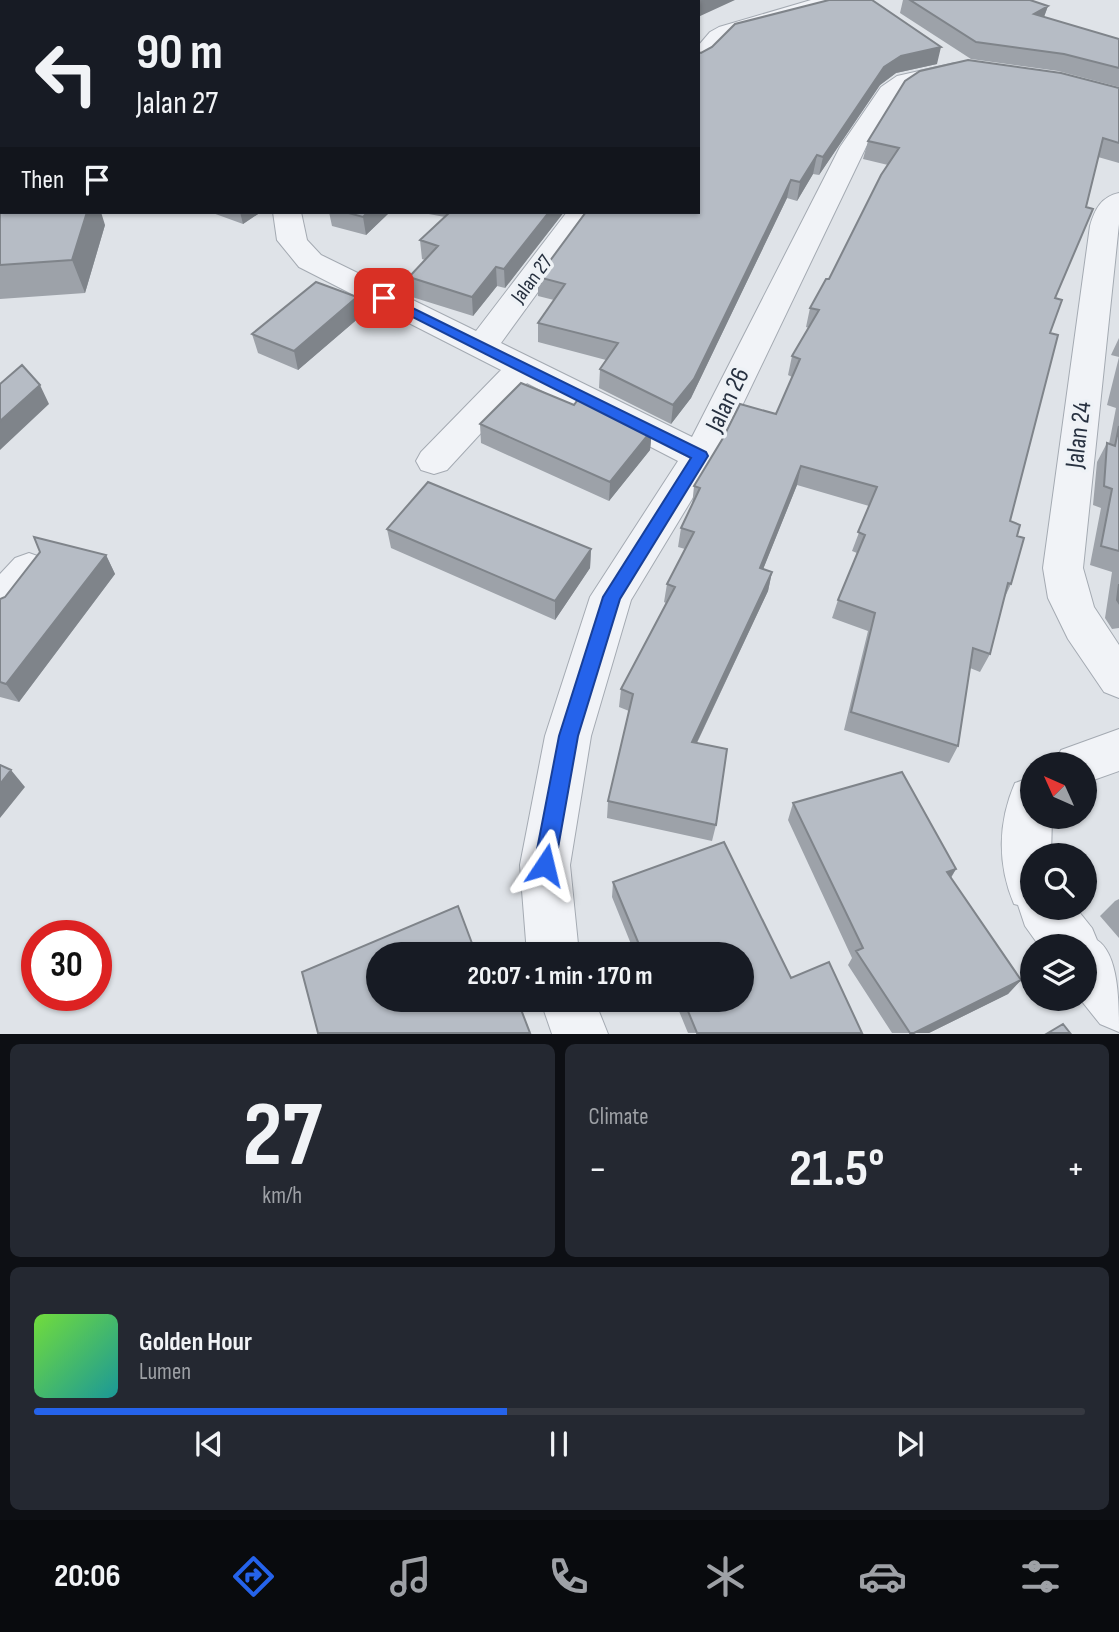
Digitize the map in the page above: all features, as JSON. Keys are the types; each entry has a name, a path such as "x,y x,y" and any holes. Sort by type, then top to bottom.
{"street":[{"path":"700,56 708,36 834,0"},
{"name":"Jalan 26","path":"553,942 545,865 568,736 611,597 700,456 853,147 890,92 906,81 960,63"},
{"name":"Jalan 24","path":"1115,668 1071,604 1063,584 1063,568 1104,226 1109,209 1119,201"},
{"path":"287,214 288,232 295,249 310,261 700,456"},
{"name":"Jalan 27","path":"482,346 581,214"},
{"path":"434,461 523,367"},
{"path":"0,602 29,569"},
{"path":"1097,758 1119,750"},
{"path":"1052,920 1063,934"},
{"path":"1097,977 1119,1005"},
{"path":"572,1012 580,1034"}],"building":[{"path":"829,0 872,0 941,47 901,56 884,67 823,157 817,155 800,182 791,180 694,379 673,405 600,369 618,343 538,323 565,284 538,277 585,214 700,214 700,53 712,47 735,24"},
{"path":"910,0 1030,0 1048,6 1034,14 1119,39 1119,68 1064,54 976,42"},
{"path":"968,60 1061,73 1119,88 1119,143 1103,138 1086,207 1093,209 1055,298 1062,300 1050,333 1058,335 1010,521 1020,525 1017,536 1024,538 1011,584 1008,583 990,654 973,648 958,746 851,712 875,613 838,600 865,535 858,532 877,487 801,466 760,568 772,572 692,742 727,749 716,825 608,801 633,694 621,689 675,587 667,584 694,532 681,528 700,488 694,486 740,404 776,414 800,359 792,356 819,310 810,308 826,279 829,279 881,175 899,148 868,141 905,81 920,71"},
{"path":"0,214 86,214 72,260 0,265"},
{"path":"448,214 547,214 504,269 496,267 472,297 409,277 438,246 420,240"},
{"path":"316,282 357,297 294,351 252,334"},
{"path":"22,365 40,385 0,421 0,384"},
{"path":"521,383 574,405 581,395 652,430 610,482 480,424"},
{"path":"1119,426 1119,551 1101,546 1112,489 1104,486 1107,443 1115,446"},
{"path":"428,482 591,549 555,601 387,529"},
{"path":"34,537 106,555 6,684 0,682 0,599 5,597 40,552"},
{"path":"0,765 11,770 0,784"},
{"path":"902,772 956,869 947,872 1020,980 910,1033 856,951 863,948 793,803"},
{"path":"724,842 791,978 829,962 862,1033 697,1033 688,1012 754,1012 754,942 638,942 613,882"},
{"path":"458,906 472,942 373,942"},
{"path":"366,945 366,1012 522,1012 530,1033 318,1033 302,972"},
{"path":"1063,1024 1070,1033 1048,1033"}],"route":[{"path":"384,298 700,456 611,597 568,736 545,865"}]}
